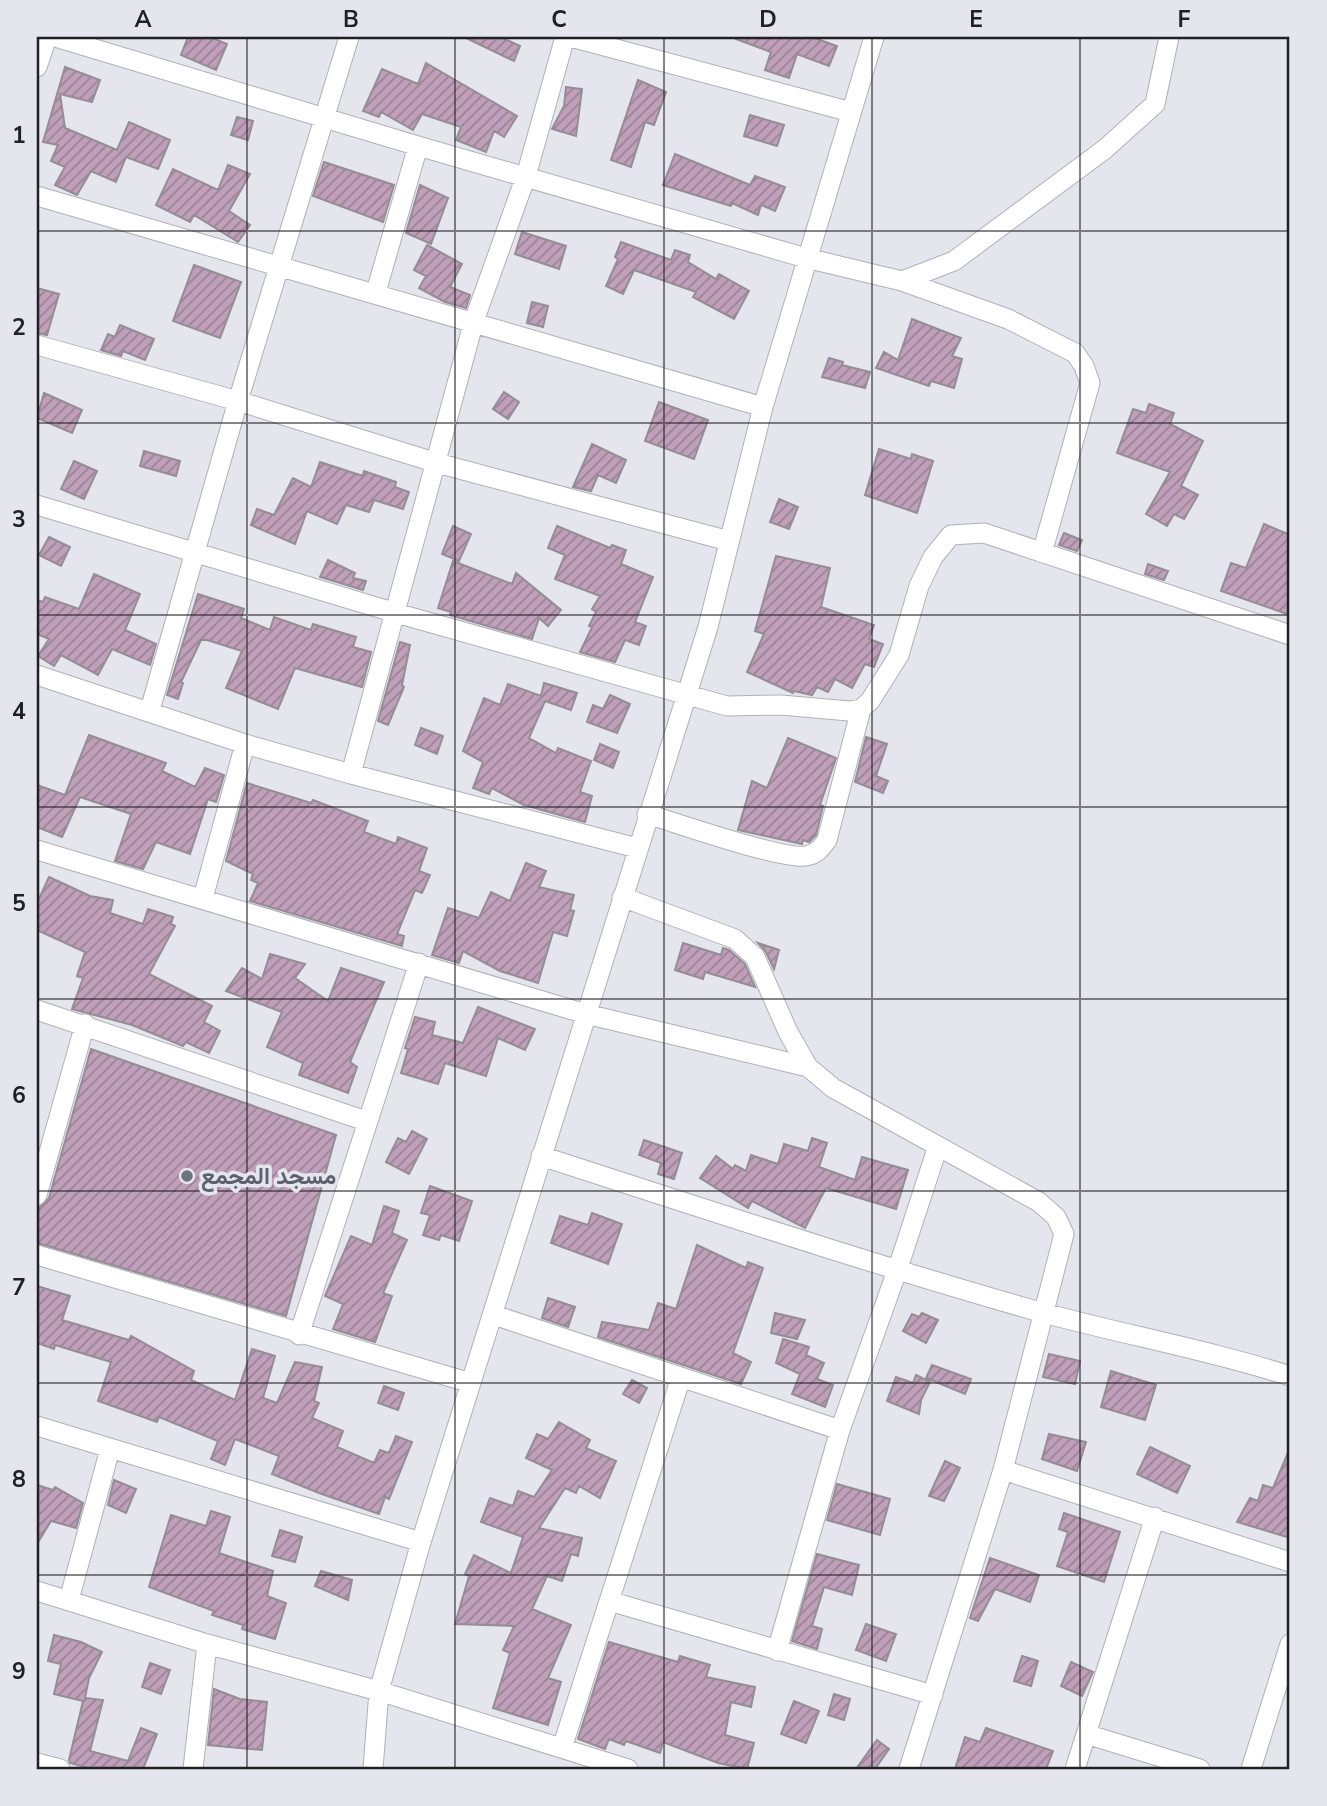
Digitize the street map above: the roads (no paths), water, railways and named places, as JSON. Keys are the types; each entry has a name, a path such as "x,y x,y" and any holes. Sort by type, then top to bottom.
{"street":[{"path":"37,67 47,37"},
{"path":"55,37 806,258 902,281 1008,319 1075,353 1084,366 1090,383 1042,553"},
{"path":"150,710 193,552 349,37"},
{"path":"351,774 474,321 526,176 565,37"},
{"path":"571,37 850,112"},
{"path":"373,1769 379,1691 421,1542 708,627 763,407 874,37"},
{"path":"902,281 954,261 1105,149 1155,104 1169,37"},
{"path":"376,292 418,146"},
{"path":"37,196 280,264 763,407"},
{"path":"37,345 238,401 437,463 729,541"},
{"path":"37,505 396,613 727,706 781,705 849,711 861,709 870,701 899,655 919,586 933,557 951,534 984,533 1290,635"},
{"path":"37,675 150,710 245,744 637,848"},
{"path":"648,814 767,850 804,857 817,853 827,840 861,709"},
{"path":"203,898 245,744"},
{"path":"37,850 586,1014 808,1067"},
{"path":"622,897 735,939 755,957 788,1032 808,1067 832,1088 1040,1202 1056,1217 1064,1234 1046,1313 1003,1470 909,1769"},
{"path":"299,1335 419,963"},
{"path":"37,1010 366,1121"},
{"path":"37,1195 85,1024"},
{"path":"777,1651 840,1430 938,1146"},
{"path":"541,1156 897,1271 1046,1313 1209,1351 1290,1376"},
{"path":"37,1255 299,1335 471,1383"},
{"path":"494,1315 840,1430"},
{"path":"562,1748 681,1377"},
{"path":"37,1426 421,1542"},
{"path":"69,1600 110,1449"},
{"path":"1003,1470 1290,1562"},
{"path":"1075,1769 1155,1517"},
{"path":"37,1591 207,1644 379,1691 628,1769"},
{"path":"609,1601 933,1695"},
{"path":"193,1769 207,1644"},
{"path":"1251,1769 1290,1644"},
{"path":"1086,1734 1200,1769"},
{"path":"37,1763 60,1769"}],"place":[{"name":"مسجد المجمع","path":"187,1176"}]}
